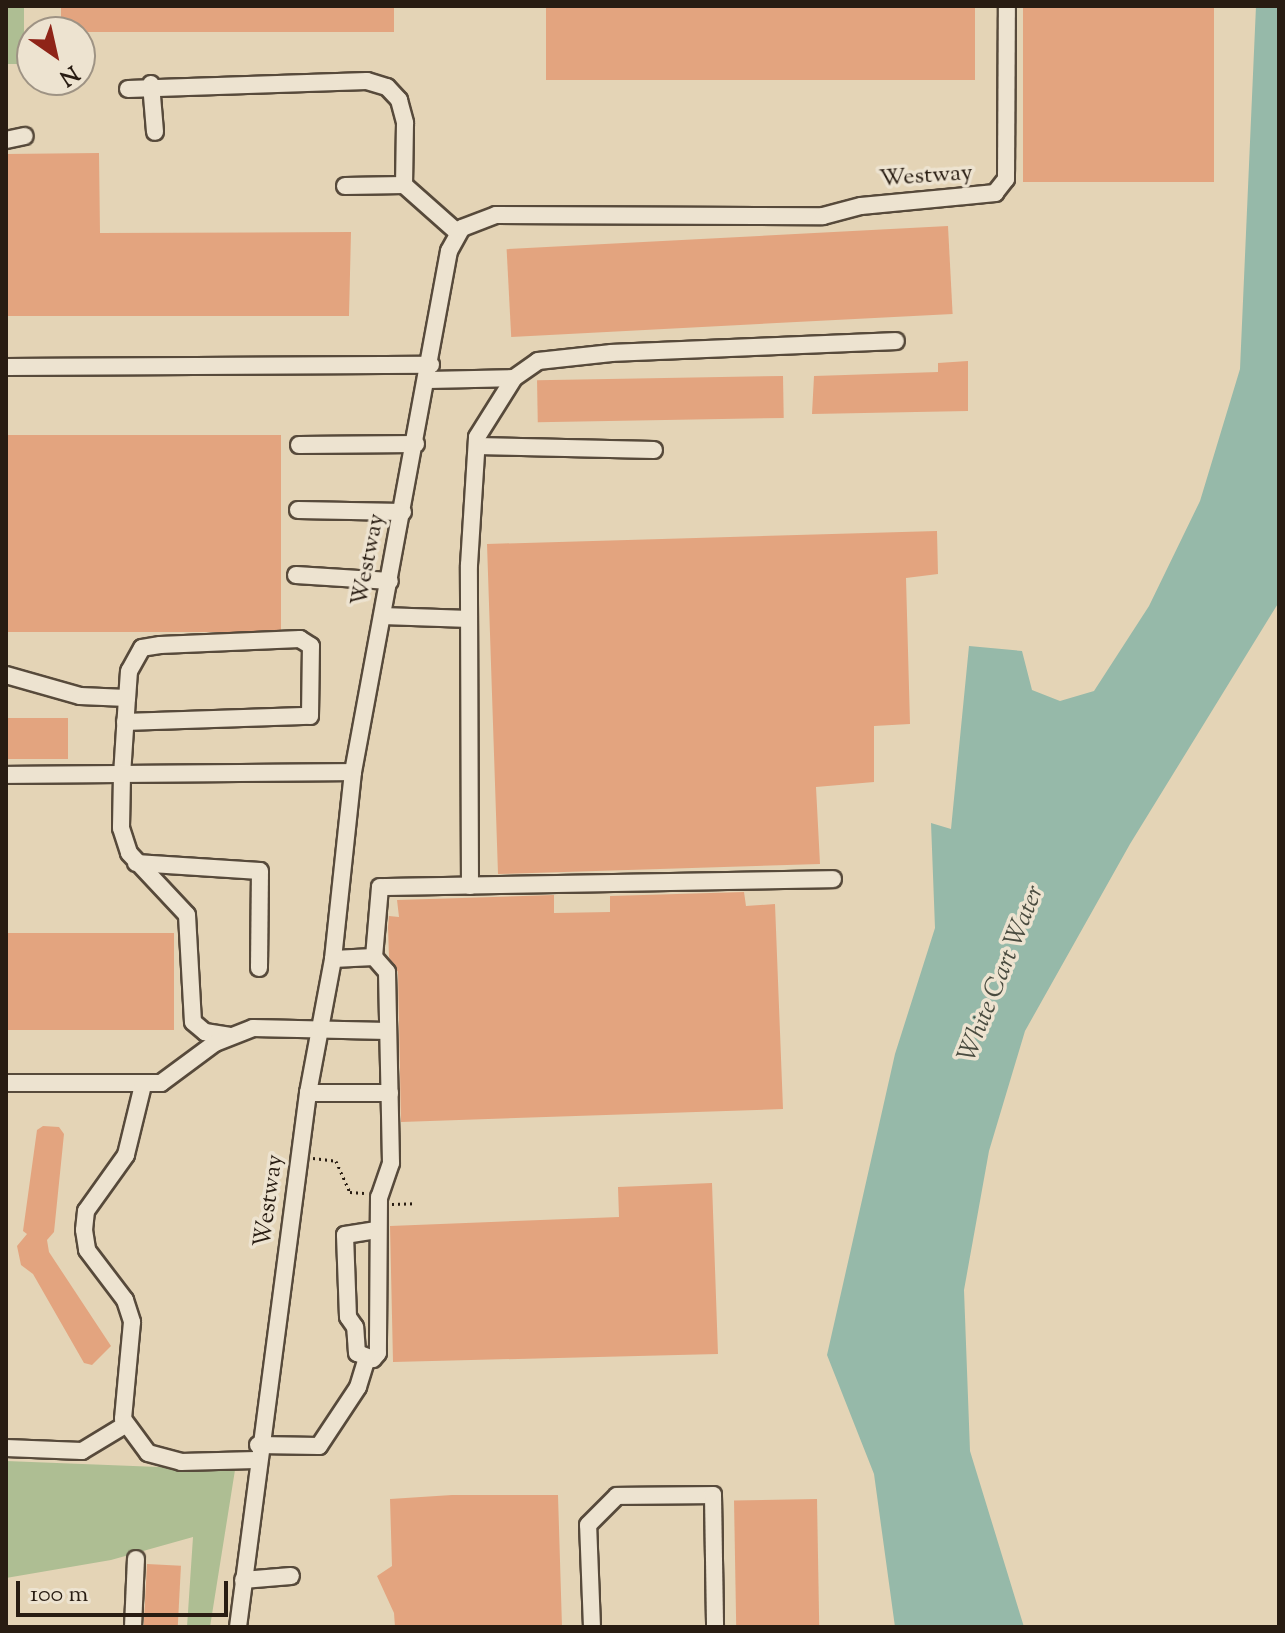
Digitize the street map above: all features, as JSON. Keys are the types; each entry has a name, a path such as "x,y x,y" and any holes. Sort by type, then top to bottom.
{"lane":[{"name":"Westway","path":"238,1627 257,1452 308,1093 333,959 353,772 430,373 449,251 458,233 496,215 823,216 861,206 984,198 1006,179 1007,6"},
{"path":"128,89 151,84 367,81 387,87 399,100 405,123 404,185"},
{"path":"151,84 155,132"},
{"path":"6,140 25,136"},
{"path":"345,186 404,185 458,233"},
{"path":"470,886 469,619 477,446 514,378 538,361 612,353 896,341"},
{"path":"6,367 430,373 514,378"},
{"path":"299,445 416,444"},
{"path":"477,446 654,450"},
{"path":"298,510 403,512"},
{"path":"296,575 390,581"},
{"path":"383,616 469,619"},
{"path":"125,722 310,716 311,646 300,639 142,648 129,671 125,722 122,775 121,828 136,863 187,915 193,1022 205,1032 229,1036"},
{"path":"6,675 80,696 127,698"},
{"path":"6,775 353,772"},
{"path":"136,863 260,871 259,968"},
{"path":"143,1085 126,1155 86,1211 84,1230 87,1250 125,1300 132,1322 122,1393 125,1425 148,1453 170,1459 319,1446 358,1387 367,1358 378,1353 379,1197 390,1168 387,972 374,957 380,887 833,879"},
{"path":"333,959 374,957"},
{"path":"6,1083 143,1085 176,1077 229,1036 253,1028 388,1031"},
{"path":"308,1093 390,1093"},
{"path":"367,1358 356,1351 355,1327 348,1317 345,1235 377,1230"},
{"path":"6,1448 82,1451 125,1425"},
{"path":"592,1627 588,1525 617,1496 713,1495 715,1627"},
{"path":"133,1627 136,1559"},
{"path":"243,1580 291,1576"}],"path":[{"path":"301,1159 336,1161 350,1192 379,1197 390,1205 416,1203"}],"shaded area":[{"path":"6,6 24,6 24,16 16,16 16,64 6,64"},
{"path":"6,1461 235,1470 210,1627 187,1627 193,1537 111,1560 6,1578"}],"water":[{"name":"White Cart Water","path":"1256,6 1279,6 1279,602 1130,844 1025,1031 989,1151 964,1290 970,1451 1024,1627 895,1627 874,1474 827,1355 895,1054 935,928 931,823 951,829 969,646 1022,651 1032,690 1060,701 1094,691 1149,606 1200,501 1240,369"}],"building":[{"path":"61,6 394,6 394,32 96,32 96,16 61,16"},
{"path":"546,6 975,6 975,80 546,80"},
{"path":"1023,6 1214,6 1214,182 1023,182"},
{"path":"99,153 100,233 351,232 349,316 6,316 6,154"},
{"path":"948,226 953,314 511,337 507,249"},
{"path":"968,361 968,411 812,414 814,376 938,372 938,363"},
{"path":"783,376 784,418 538,422 537,380"},
{"path":"6,435 281,435 281,632 6,632"},
{"path":"937,531 938,574 906,578 910,724 874,726 874,782 816,787 820,864 498,874 487,544"},
{"path":"6,718 68,718 68,759 6,759"},
{"path":"744,892 746,906 775,904 783,1109 401,1122 398,972 389,957 388,927 389,916 399,917 397,900 554,895 554,913 610,912 610,896"},
{"path":"6,933 174,933 174,1030 6,1030"},
{"path":"43,1126 59,1127 64,1134 54,1232 47,1240 49,1252 111,1346 92,1365 84,1363 33,1274 21,1265 17,1246 27,1234 23,1231 37,1130"},
{"path":"712,1183 718,1354 393,1362 390,1226 619,1217 618,1187"},
{"path":"452,1495 558,1495 562,1627 395,1627 394,1613 377,1576 392,1566 390,1499"},
{"path":"817,1499 819,1627 736,1627 734,1500"},
{"path":"147,1564 181,1566 178,1627 144,1627"}]}
